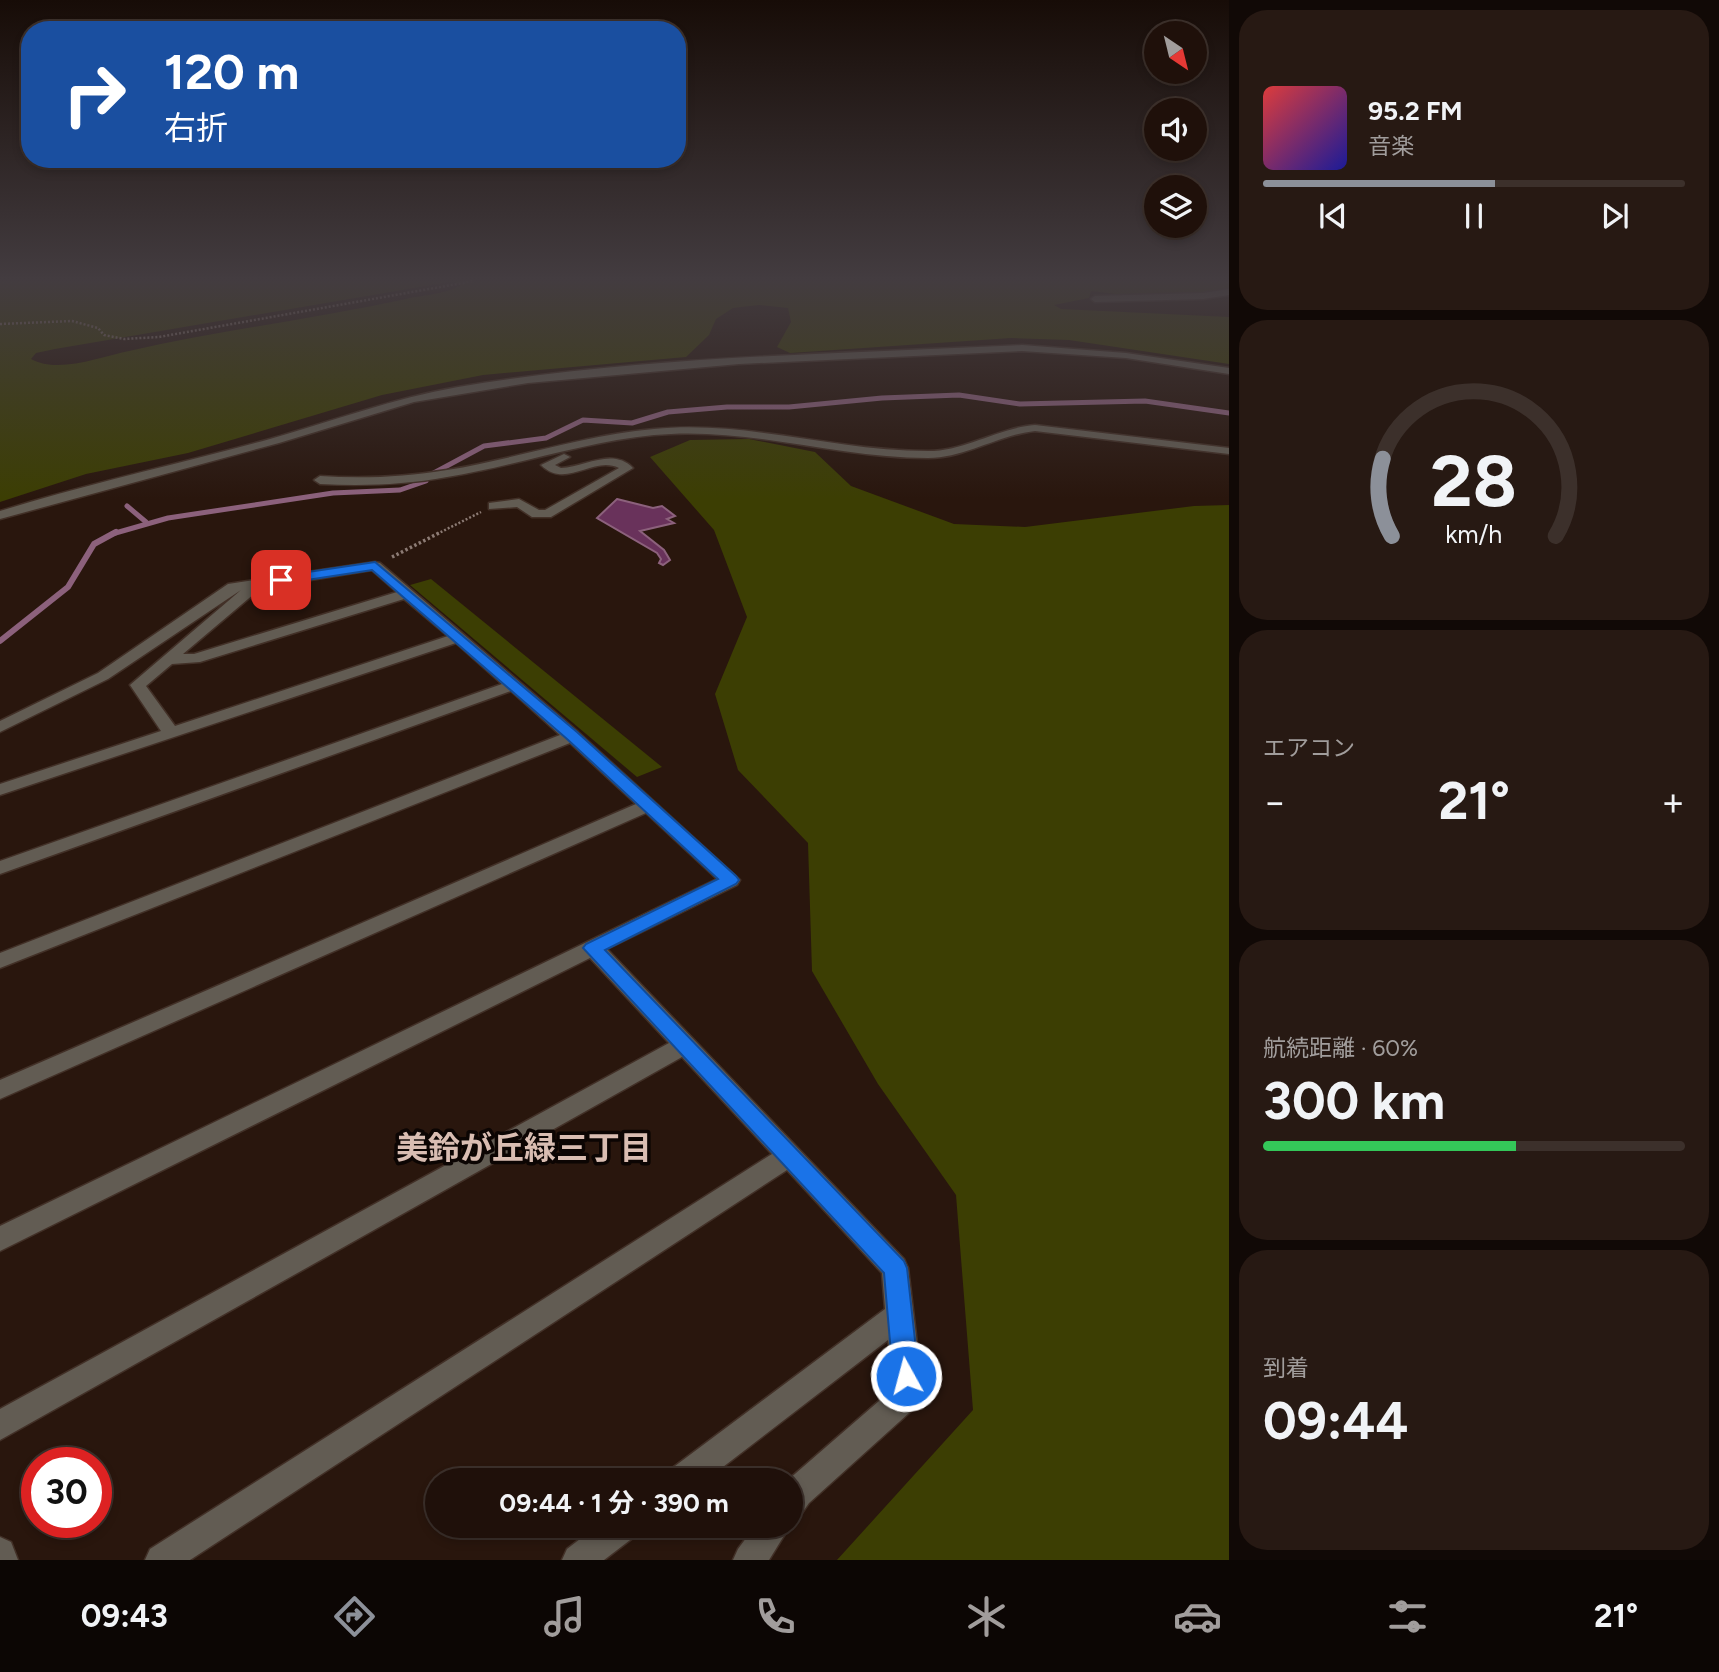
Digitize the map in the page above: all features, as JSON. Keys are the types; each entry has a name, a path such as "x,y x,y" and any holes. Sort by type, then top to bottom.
{"street":[{"path":"0,515 118,480 278,440 391,404 456,390 662,368 918,354"},
{"path":"1119,354 1229,371"},
{"path":"320,480 369,484 445,476 636,434 702,430 858,451 921,455 964,450 1014,430 1044,428 1229,451"},
{"path":"493,506 519,503 536,514 547,514 626,468 619,463 610,462 561,472 547,465 551,461 596,449 594,443"},
{"path":"0,727 112,670 233,587 375,566 572,736 730,880 0,1239"},
{"path":"171,733 138,685 257,584"},
{"path":"170,659 195,659 405,594"},
{"path":"0,790 457,638"},
{"path":"0,868 514,685"},
{"path":"0,961 572,736"},
{"path":"0,1090 649,805"},
{"path":"593,948 895,1268 909,1394 803,1488"},
{"path":"0,1425 685,1044"},
{"path":"161,1560 790,1155"},
{"path":"698,1468 899,1315"},
{"path":"578,1560 606,1538"},
{"path":"749,1560 765,1538"},
{"path":"0,1553 2,1560"}],"path":[{"path":"397,565 389,558 493,506"}],"shaded area":[{"path":"0,354 35,354 31,359 66,365 117,354 689,354 686,357 483,375 382,395 188,453 86,474 0,502"},
{"path":"1161,354 1229,354 1229,364"},
{"path":"749,439 815,452 851,486 954,524 1025,527 1194,506 1229,505 1229,1560 837,1560 973,1410 956,1195 878,1084 812,971 808,843 738,770 715,694 747,617 714,530 650,457 690,440"},
{"path":"617,499 653,508 662,506 675,516 667,519 674,523 640,531 664,550 670,560 663,565 659,563 661,559 657,553 597,518"},
{"path":"431,579 662,767 637,777 410,585"}],"waterway":[{"path":"430,475 484,446 546,438 583,420 632,423 668,412 727,407 789,407 882,398 959,395 1020,404 1145,401 1229,413"},
{"path":"113,534 168,518 333,493 400,490 426,481"},
{"path":"127,506 146,522"},
{"path":"0,641 68,587 94,544 113,534"}],"district":[{"name":"美鈴が丘緑三丁目","path":"524,1148"}],"route":[{"path":"281,580 375,566 572,736 730,880 593,948 895,1268 906,1376"}]}
